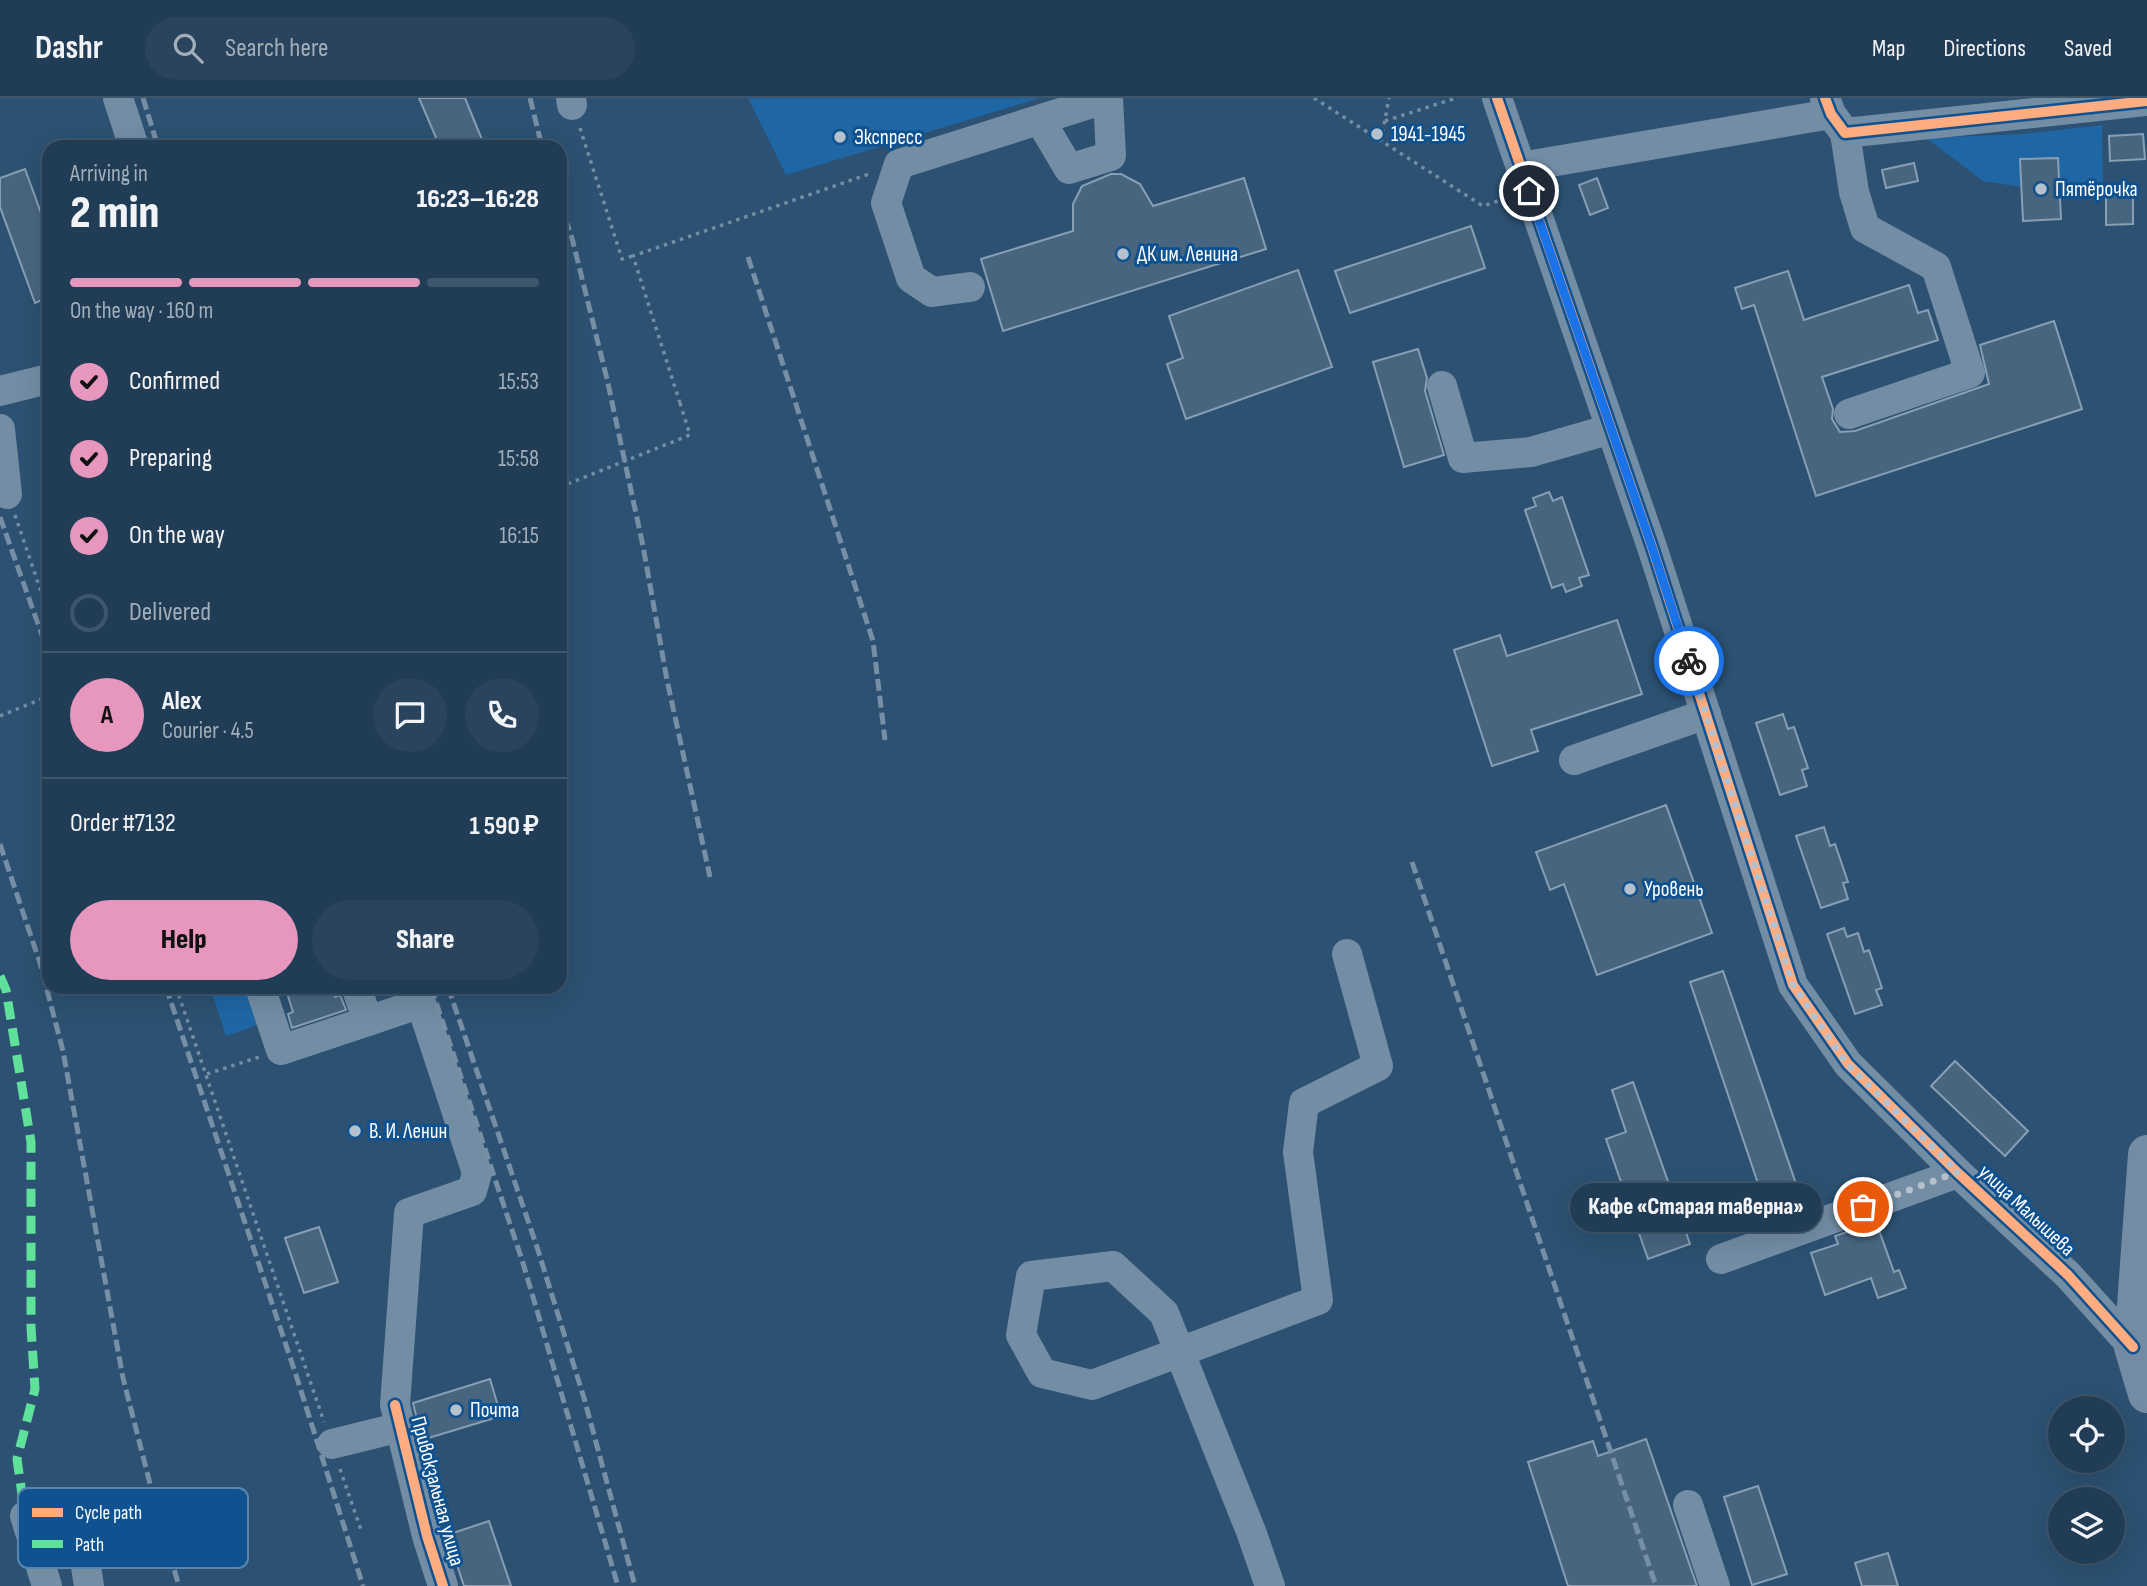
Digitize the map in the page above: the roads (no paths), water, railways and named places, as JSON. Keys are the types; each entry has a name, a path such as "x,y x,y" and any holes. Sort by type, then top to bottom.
{"main road":[{"path":"2147,1154 2133,1347 2147,1394"}],"street":[{"path":"118,98 132,140"},
{"name":"улица Малышева","path":"1497,98 1611,429 1793,985 1847,1064 2068,1275 2133,1347"},
{"path":"1525,179 1834,115 2147,101"},
{"path":"1834,115 1865,229 1936,267 1970,373 1849,414"},
{"path":"970,287 932,292 911,278 886,203 899,164 1040,120"},
{"path":"0,391 42,380"},
{"path":"1442,386 1463,457 1531,452 1611,429"},
{"path":"0,429 8,494"},
{"path":"1574,760 1706,715"},
{"path":"1269,1586 1252,1534 1180,1352 1164,1313 1113,1266 1031,1276 1021,1335 1042,1373 1092,1385 1180,1352 1318,1300 1298,1152 1304,1103 1378,1066 1347,954"},
{"path":"262,994 281,1050 368,1021 358,994"},
{"name":"Привокзальная улица","path":"368,1021 421,1003 477,1173 472,1191 410,1213 398,1416 427,1536 443,1586"},
{"path":"1721,1259 1958,1172"},
{"path":"332,1444 398,1416"},
{"path":"1688,1505 1715,1586"},
{"path":"41,1568 47,1586"}],"railway":[{"path":"143,98 156,140"},
{"path":"530,98 540,140"},
{"path":"567,223 607,379 643,546 667,680 710,877"},
{"path":"748,257 873,641 885,740"},
{"path":"0,517 42,635"},
{"path":"0,844 42,971"},
{"path":"1412,862 1656,1586"},
{"path":"48,994 63,1051 123,1378 151,1488"},
{"path":"168,994 295,1372 363,1586"},
{"path":"433,994 523,1263 618,1586"},
{"path":"450,994 537,1247 584,1398 635,1586"},
{"path":"174,1568 179,1586"}],"place":[{"name":"1941-1945","path":"1377,134"},
{"name":"Экспресс","path":"840,137"},
{"name":"Пятёрочка","path":"2041,189"},
{"name":"ДК им. Ленина","path":"1123,254"},
{"name":"Уровень","path":"1630,889"},
{"name":"В. И. Ленин","path":"355,1131"},
{"name":"Кафе «Старая таверна»","path":"1863,1207"},
{"name":"Почта","path":"456,1410"}]}
